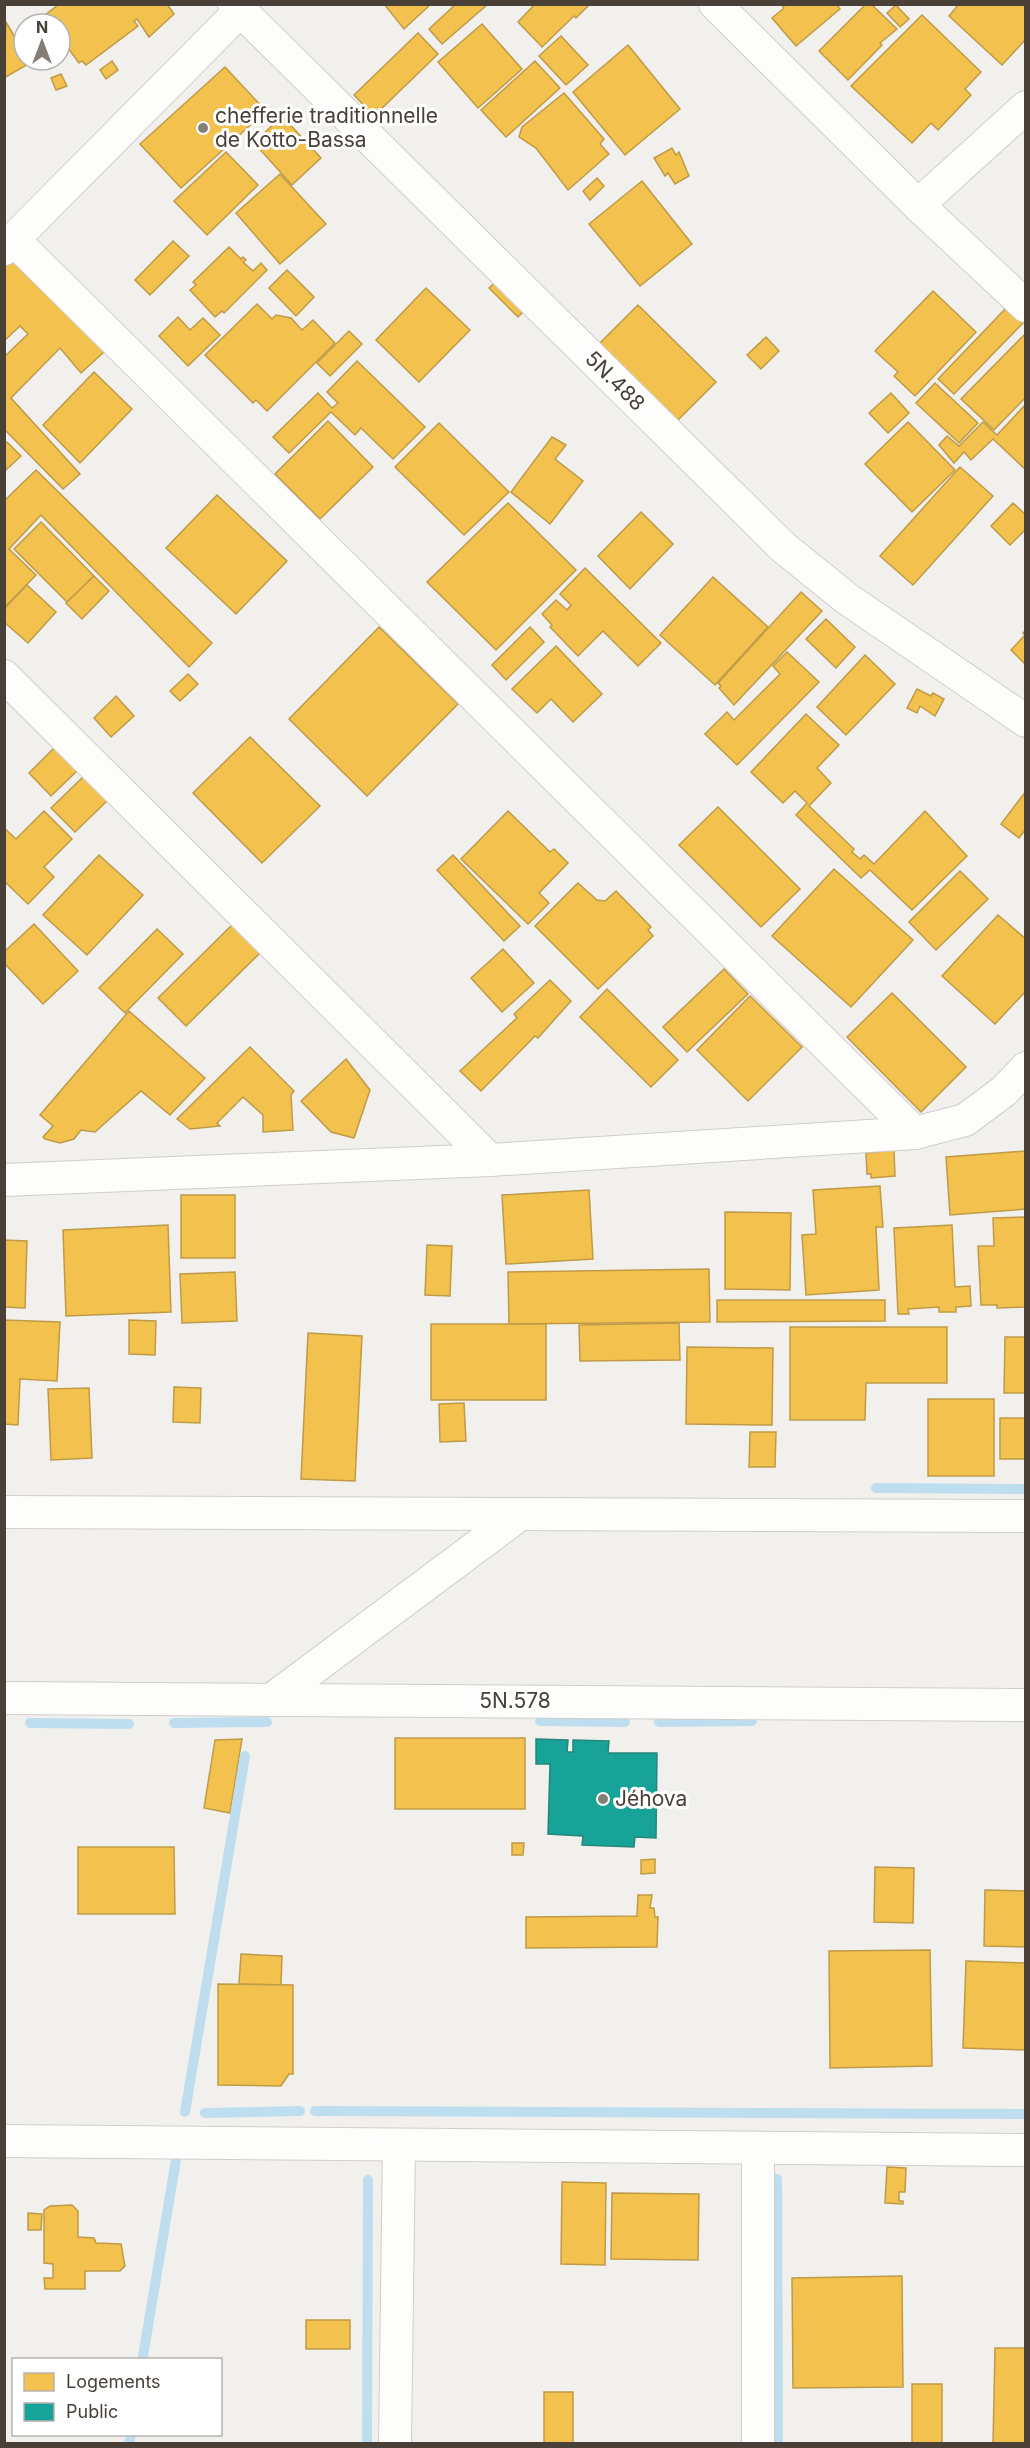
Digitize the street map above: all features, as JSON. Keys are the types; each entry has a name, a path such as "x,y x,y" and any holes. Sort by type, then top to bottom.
{"street":[{"path":"716,5 918,205 1026,306"},
{"path":"237,8 10,244 915,1133"},
{"name":"5N.488","path":"237,8 783,547 846,598 1026,721"},
{"path":"918,205 1026,107"},
{"path":"4,676 490,1160"},
{"path":"4,1180 490,1160 915,1133 965,1120 1004,1091 1026,1068"},
{"path":"4,1512 1026,1516"},
{"path":"271,1700 519,1515"},
{"name":"5N.578","path":"4,1698 1026,1705"},
{"path":"4,2141 1026,2150"},
{"path":"395,2444 399,2145"},
{"path":"758,2148 758,2444"}],"building: Logements":[{"path":"59,4 167,4 174,14 149,37 137,19 134,21 138,26 86,65 82,61 79,63 72,53 72,12 49,12"},
{"path":"384,4 431,4 404,29"},
{"path":"456,4 488,4 442,44 429,29"},
{"path":"535,4 590,4 542,47 518,22"},
{"path":"781,4 836,4 840,9 796,46 772,18 784,8"},
{"path":"866,4 871,4 897,29 880,43 882,45 848,80 819,51"},
{"path":"959,4 1026,4 1026,39 1002,65 949,16"},
{"path":"896,5 909,19 900,27 887,13"},
{"path":"922,15 981,72 965,89 971,95 938,130 931,123 912,143 851,86"},
{"path":"6,22 12,32 12,72 14,72 4,78"},
{"path":"482,24 522,69 478,108 438,62"},
{"path":"418,33 438,54 374,116 354,95"},
{"path":"561,36 588,65 566,85 539,56"},
{"path":"628,45 680,109 625,155 573,92"},
{"path":"112,61 118,70 106,79 100,70"},
{"path":"535,61 560,88 506,137 481,110"},
{"name":"chefferie traditionnelle de Kotto-Bassa","path":"225,67 266,111 181,188 140,144"},
{"path":"61,74 67,86 56,90 51,78"},
{"path":"564,93 604,139 600,144 609,154 568,190 536,148 519,137 522,127"},
{"path":"282,116 321,158 292,185 254,143"},
{"path":"672,148 676,155 679,152 689,176 675,184 668,173 665,176 654,158"},
{"path":"226,152 258,185 207,235 174,201"},
{"path":"280,174 326,224 280,264 236,213"},
{"path":"597,178 604,186 590,200 583,191"},
{"path":"642,181 692,244 640,286 589,224"},
{"path":"173,241 189,256 150,295 135,280"},
{"path":"229,247 241,259 243,257 246,260 243,262 253,271 261,263 267,270 224,313 222,311 215,317 190,290 196,285 193,282"},
{"path":"13,251 105,351 81,373 60,348 11,398 80,474 63,489 4,429 4,357 28,334 20,326 4,341 4,257"},
{"path":"287,270 314,297 296,316 269,288"},
{"path":"501,277 529,306 518,317 489,288"},
{"path":"426,288 470,330 419,382 376,340"},
{"path":"933,291 976,332 915,396 894,376 898,372 875,351"},
{"path":"257,304 272,319 276,315 291,318 302,330 313,320 335,343 267,411 256,400 253,403 205,355"},
{"path":"638,305 716,382 672,426 594,349"},
{"path":"1008,306 1025,321 954,394 938,379"},
{"path":"178,317 190,330 203,318 220,335 188,366 159,336"},
{"path":"349,331 362,344 330,376 317,363"},
{"path":"1026,333 1026,397 994,430 961,399"},
{"path":"766,337 779,351 761,369 747,355"},
{"path":"357,361 425,427 393,459 361,428 355,435 331,412 289,453 273,437 318,393 332,408 338,403 327,392"},
{"path":"94,372 132,409 80,463 43,425"},
{"path":"935,383 978,423 959,443 916,403"},
{"path":"891,393 909,413 888,433 869,413"},
{"path":"1026,404 1026,470 993,439 971,460 964,452 954,463 939,445 947,436 959,446 983,422 997,435"},
{"path":"328,421 373,467 320,519 275,474"},
{"path":"908,422 955,470 912,512 865,464"},
{"path":"439,423 509,492 464,535 395,467"},
{"path":"552,437 566,445 555,459 583,481 550,524 511,492"},
{"path":"7,442 21,456 6,470 4,444"},
{"path":"960,467 993,496 913,585 880,556"},
{"path":"36,470 212,643 189,667 41,515 9,549 36,575 4,608 4,501"},
{"path":"217,495 287,561 236,614 166,548"},
{"path":"508,503 576,570 496,650 427,582"},
{"path":"1013,503 1026,515 1026,529 1010,545 991,526"},
{"path":"641,512 673,544 630,589 598,556"},
{"path":"41,522 94,576 67,602 14,549"},
{"path":"585,568 661,643 638,666 603,631 578,656 550,627 552,625 542,614 556,600 567,610 571,605 560,594"},
{"path":"94,576 109,591 82,619 66,603"},
{"path":"713,577 768,627 715,685 660,635"},
{"path":"27,585 56,612 28,643 4,622 4,609"},
{"path":"801,592 822,611 734,705 719,688 721,686 718,683"},
{"path":"826,619 855,647 836,668 806,639"},
{"path":"379,627 458,704 367,796 289,719"},
{"path":"530,627 544,642 506,680 492,665"},
{"path":"1026,630 1026,665 1011,650 1025,635 1023,633"},
{"path":"556,646 602,694 573,722 551,699 537,713 512,689"},
{"path":"787,652 819,682 737,765 705,734 727,712 734,720 780,674 773,666"},
{"path":"865,655 895,684 846,735 817,707"},
{"path":"188,674 198,684 180,701 170,691"},
{"path":"917,689 931,696 933,693 944,699 935,716 920,706 917,713 907,708"},
{"path":"116,696 134,716 111,737 94,718"},
{"path":"806,714 839,745 817,768 831,783 809,806 854,849 852,852 860,859 864,855 874,864 925,811 967,856 912,910 870,870 861,878 796,815 807,803 795,791 783,803 751,772"},
{"path":"250,737 320,806 262,863 193,793"},
{"path":"54,748 77,771 51,796 29,773"},
{"path":"83,777 107,801 75,832 51,808"},
{"path":"1026,791 1026,829 1019,838 1001,824"},
{"path":"718,807 800,889 761,927 679,845"},
{"path":"44,811 72,839 44,867 54,877 28,904 4,881 4,828 16,839"},
{"path":"508,811 550,852 554,849 568,863 539,893 549,903 528,924 461,859"},
{"path":"99,855 143,895 87,955 43,915"},
{"path":"453,855 520,926 504,941 437,870"},
{"path":"834,869 913,940 851,1007 772,936"},
{"path":"960,871 988,899 936,950 909,922"},
{"path":"578,883 597,900 605,901 616,891 651,927 648,930 653,936 598,989 535,926"},
{"path":"998,915 1026,939 1026,991 995,1024 942,976"},
{"path":"234,923 262,951 186,1026 158,998"},
{"path":"34,924 78,971 43,1004 4,963 4,952"},
{"path":"157,929 183,954 125,1013 99,988"},
{"path":"503,949 534,983 502,1012 471,978"},
{"path":"724,969 748,994 687,1052 663,1027"},
{"path":"550,980 571,1001 538,1038 535,1036 481,1091 460,1071 517,1018 514,1014"},
{"path":"607,989 678,1060 651,1087 580,1017"},
{"path":"892,993 966,1067 921,1112 847,1037"},
{"path":"750,996 802,1047 748,1101 697,1050"},
{"path":"129,1011 205,1078 170,1115 141,1091 95,1132 81,1130 74,1139 60,1143 45,1139 43,1137 53,1126 40,1115"},
{"path":"250,1047 294,1091 291,1095 293,1130 263,1132 263,1115 243,1097 217,1123 220,1126 190,1129 177,1119"},
{"path":"346,1059 370,1090 354,1138 331,1132 301,1101"},
{"path":"894,1150 895,1176 871,1178 871,1174 867,1174 866,1153"},
{"path":"1026,1151 1026,1209 950,1215 946,1157"},
{"path":"880,1186 883,1227 876,1227 879,1290 806,1295 802,1235 816,1234 813,1190"},
{"path":"589,1190 593,1259 506,1264 502,1195"},
{"path":"181,1195 235,1195 235,1258 181,1258"},
{"path":"725,1212 791,1213 790,1290 725,1289"},
{"path":"1026,1217 1026,1307 997,1308 997,1305 981,1305 978,1246 994,1246 993,1218"},
{"path":"168,1225 171,1312 66,1316 63,1230"},
{"path":"952,1225 955,1287 970,1286 971,1306 956,1307 956,1312 939,1312 939,1307 908,1309 909,1314 898,1314 894,1228"},
{"path":"4,1240 27,1241 25,1308 4,1307"},
{"path":"427,1245 452,1246 450,1296 425,1295"},
{"path":"709,1269 710,1322 509,1324 508,1272"},
{"path":"235,1272 237,1321 182,1323 180,1274"},
{"path":"717,1300 885,1300 885,1321 717,1322"},
{"path":"4,1320 60,1322 57,1381 20,1379 18,1425 4,1424"},
{"path":"129,1320 156,1321 155,1355 129,1354"},
{"path":"679,1323 680,1360 580,1361 579,1325"},
{"path":"431,1324 546,1324 546,1400 431,1400"},
{"path":"790,1327 947,1327 947,1383 866,1383 865,1420 790,1420"},
{"path":"308,1333 362,1336 355,1481 301,1479"},
{"path":"1005,1337 1026,1337 1026,1393 1004,1393"},
{"path":"687,1347 773,1348 772,1425 686,1424"},
{"path":"174,1387 201,1388 200,1423 173,1422"},
{"path":"89,1388 92,1458 51,1460 48,1389"},
{"path":"928,1399 994,1399 994,1476 928,1476"},
{"path":"464,1403 466,1441 440,1442 439,1404"},
{"path":"1000,1418 1026,1418 1026,1459 1000,1459"},
{"path":"750,1432 776,1432 775,1467 749,1467"},
{"path":"395,1738 525,1738 525,1809 395,1809"},
{"path":"242,1739 230,1813 204,1808 215,1740"},
{"path":"512,1843 524,1843 523,1855 512,1855"},
{"path":"78,1847 174,1847 175,1914 78,1914"},
{"path":"655,1859 655,1873 641,1874 641,1860"},
{"path":"875,1867 914,1868 913,1923 874,1922"},
{"path":"985,1890 1026,1891 1026,1947 984,1946"},
{"path":"638,1895 652,1895 650,1908 654,1908 655,1917 658,1917 657,1947 526,1948 526,1917 637,1916"},
{"path":"930,1950 932,2066 830,2068 829,1951"},
{"path":"241,1954 282,1956 281,1985 239,1984"},
{"path":"966,1961 1026,1963 1026,2050 963,2048"},
{"path":"218,1984 293,1985 293,2074 289,2074 281,2086 218,2085"},
{"path":"887,2167 906,2168 905,2192 899,2192 899,2201 903,2201 903,2204 885,2203"},
{"path":"562,2182 606,2183 605,2265 561,2264"},
{"path":"612,2193 699,2194 698,2260 611,2259"},
{"path":"72,2205 78,2211 78,2237 94,2238 96,2243 121,2244 125,2266 120,2271 85,2271 85,2289 45,2289 44,2278 53,2278 53,2264 44,2263 44,2210 50,2206"},
{"path":"28,2213 42,2214 41,2230 28,2230"},
{"path":"902,2276 903,2387 793,2388 792,2278"},
{"path":"306,2320 350,2320 350,2349 306,2349"},
{"path":"995,2348 1026,2348 1026,2444 993,2444"},
{"path":"912,2384 942,2384 942,2444 912,2444"},
{"path":"544,2392 573,2392 573,2444 544,2444"}],"building: Public":[{"name":"Jéhova","path":"536,1739 568,1740 567,1752 573,1752 573,1740 609,1741 608,1753 657,1753 656,1838 635,1837 634,1847 582,1845 583,1836 548,1834 550,1764 536,1764"}],"waterway":[{"path":"876,1488 1026,1489"},
{"path":"540,1721 625,1722"},
{"path":"659,1722 752,1721"},
{"path":"174,1723 267,1722"},
{"path":"30,1723 129,1724"},
{"path":"185,2112 245,1756"},
{"path":"205,2113 300,2111"},
{"path":"315,2111 1026,2114"},
{"path":"143,2356 176,2160"},
{"path":"777,2179 778,2444"},
{"path":"367,2444 368,2180"},
{"path":"129,2444 131,2436"}],"place":[{"name":"chefferie traditionnelle de Kotto-Bassa","path":"203,128"},
{"name":"Jéhova","path":"603,1799"}]}
